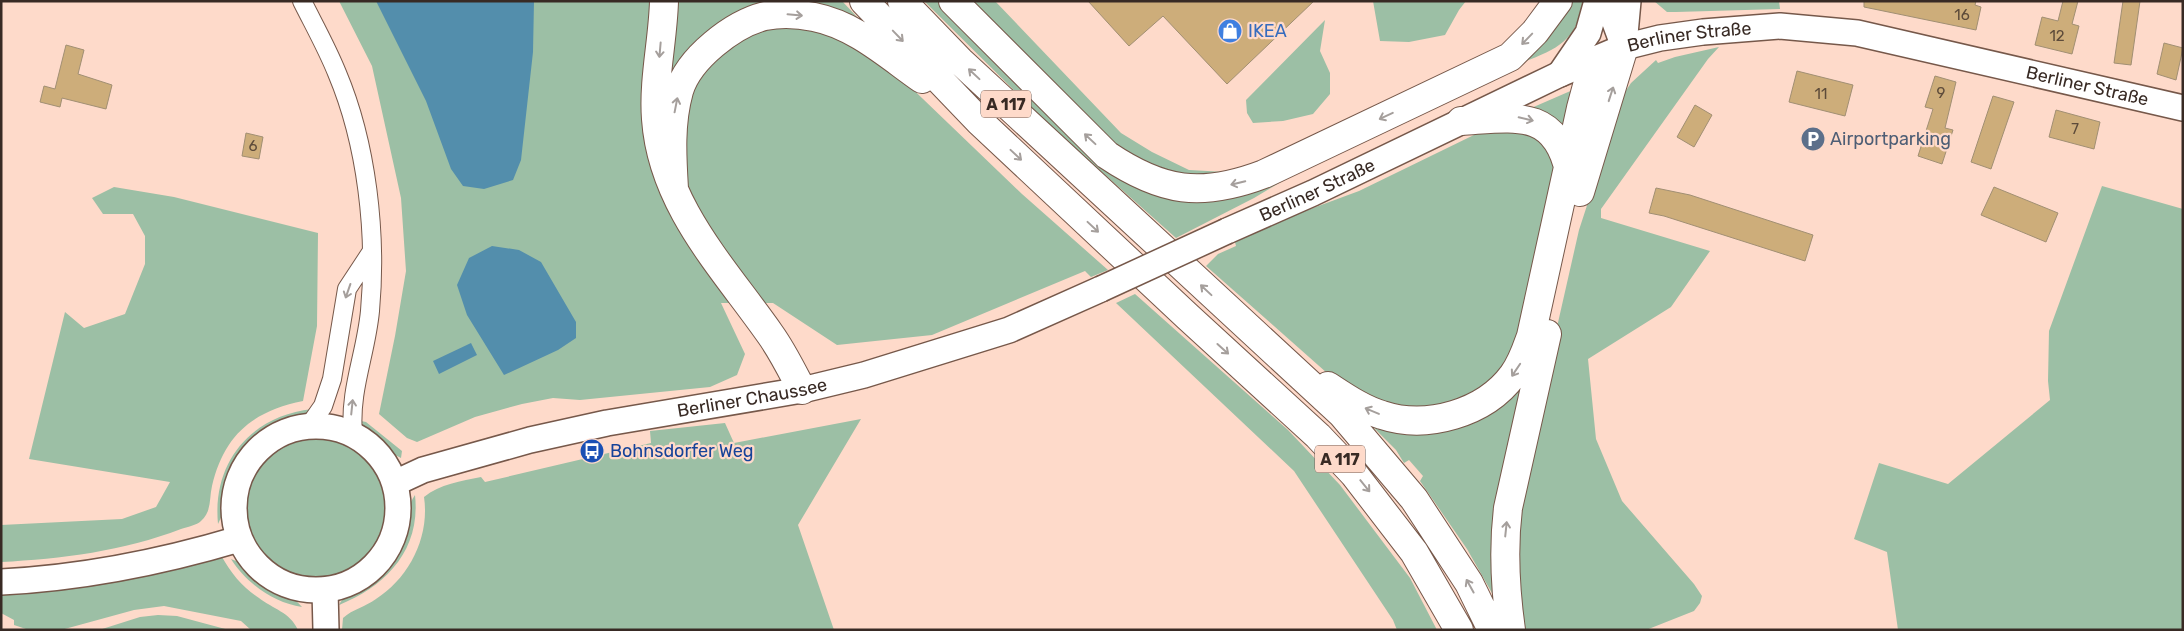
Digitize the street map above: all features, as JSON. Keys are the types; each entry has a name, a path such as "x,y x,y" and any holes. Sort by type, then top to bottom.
{"highway":[{"path":"664,1 656,118 661,153 674,189 692,226 771,334 802,390"},
{"name":"A 117","path":"864,1 980,122 1318,436 1354,474 1414,552 1459,630"},
{"name":"A 117","path":"902,1 960,61 1254,336 1342,414 1380,456 1414,499 1469,583 1492,630"},
{"path":"953,1 1107,155 1133,172 1152,181 1173,187 1197,188 1236,184 1264,174 1510,57 1535,32 1558,1"},
{"path":"674,189 673,123 680,89 692,66 710,46 734,30 764,17 788,14 814,17 862,36 980,122"},
{"path":"1511,630 1504,559 1508,508 1571,224 1624,47"},
{"path":"1254,336 1343,396 1383,416 1399,419 1430,420 1465,412 1500,389 1522,361 1538,306 1581,108 1594,60"},
{"path":"1461,121 1517,118 1534,121 1549,130 1559,144 1565,156 1568,171"}],"street":[{"path":"302,1 338,74 360,144 373,249 370,313 351,411 353,434"},
{"path":"1560,74 1588,33 1597,1"},
{"path":"1606,1 1624,47"},
{"path":"1624,47 1628,1"},
{"name":"Berliner Straße","path":"1101,290 1313,193 1560,74 1624,47 1667,37 1758,27 1797,26 1836,30 1920,46 2183,108"},
{"path":"309,426 323,406 332,379 347,289 373,249"},
{"name":"Berliner Chaussee","path":"395,483 423,470 530,440 607,423 802,390 957,348 1010,330 1101,290"},
{"path":"309,426 339,428 353,434 379,454 395,483 398,519 393,537 385,553 373,568 359,579 342,586 324,590 307,590 290,586 274,579 248,555 239,539 234,522 236,488 246,464 263,445 277,435 309,426"},
{"path":"1,582 51,578 124,568 175,558 239,539"},
{"path":"324,590 326,630"}],"green space":[{"path":"339,1 652,1 646,75 688,94 723,47 770,26 815,25 872,50 1022,194 1108,270 1091,277 1085,271 932,335 837,345 773,303 721,303 745,354 737,375 710,387 580,400 553,398 522,404 475,417 417,442 407,438 379,414 406,271 401,198 372,66"},
{"path":"672,1 842,1 858,18 812,6 788,5 674,81 667,74"},
{"path":"924,1 942,1 1160,196 1194,202 1228,198 1296,173 1254,198 1176,238 1048,124"},
{"path":"965,1 995,1 1121,133 1152,152 1189,170 1226,172 1212,180 1140,168"},
{"path":"1373,1 1466,1 1445,35 1409,42 1380,41"},
{"path":"1567,1 1584,1 1576,27 1569,36 1553,49 1518,64"},
{"path":"1654,1 1779,1 1780,9 1667,12"},
{"path":"1325,20 1320,51 1330,73 1330,94 1313,114 1283,121 1253,123 1247,113 1246,100"},
{"path":"1719,47 1708,59 1601,209 1601,218 1710,251 1671,307 1588,359 1596,439 1622,501 1694,584 1702,596 1700,603 1694,611 1646,630 1520,630 1512,568 1535,424 1579,230 1623,95 1631,83 1656,60 1658,63"},
{"path":"1575,89 1563,135 1529,109"},
{"path":"1525,125 1560,159 1533,305 1501,376 1444,410 1384,407 1327,373 1206,266 1218,254 1236,246 1235,242 1278,221 1359,191 1478,133"},
{"path":"2102,186 2183,209 2183,630 1898,630 1887,552 1854,539 1879,463 1948,484 2050,400 2048,381 2049,331"},
{"path":"114,187 174,197 318,233 317,326 303,401 269,411 243,428 233,439 217,468 207,513 197,524 159,537 92,553 1,562 1,525 122,519 156,507 170,482 29,459 65,312 84,328 125,314 145,264 145,236 133,214 103,214 92,198"},
{"path":"1135,294 1288,430 1340,485 1410,578 1437,630 1397,630 1393,620 1294,471 1116,303"},
{"path":"1522,378 1497,602 1467,549 1420,481 1423,476 1409,460 1404,463 1396,450 1370,424 1399,428"},
{"path":"312,409 301,417 261,436 250,445 242,455 237,466 218,524 218,502 222,481 229,462 240,446 254,432 271,421 290,413"},
{"path":"861,419 798,525 834,630 342,630 343,618 372,602 388,590 407,568 415,555 424,527 424,497 444,486 481,477 485,482 651,443 650,431 725,423 734,443"},
{"path":"361,421 366,422 402,451 401,458 389,452 378,443 368,433"},
{"path":"316,438 330,439 343,443 355,449 366,458 375,469 381,481 385,494 385,522 381,535 375,547 366,558 355,567 343,573 330,577 316,578 302,577 289,573 277,567 266,558 257,547 251,535 247,522 246,508 247,494 251,481 257,469 266,458 277,449 289,443 302,439"},
{"path":"415,495 415,515 412,533 406,549 397,564 372,588 339,605 350,593 373,580 389,563 398,547 407,512"},
{"path":"222,557 243,585 264,602 286,615 298,630 251,630 241,621 164,606 134,610 61,630 29,630 14,625 14,620 1,613 1,591 95,582"},
{"path":"231,559 246,567 266,584 290,596 302,607 281,601 253,584"},
{"path":"158,615 177,616 229,630 99,630 140,617"}],"water":[{"path":"376,1 534,1 533,52 521,160 513,180 484,189 463,186 451,169 426,101"},
{"path":"492,246 519,250 541,262 576,322 576,338 558,350 504,375 467,315 457,285 469,258"},
{"path":"471,343 477,355 439,374 433,361"}],"building":[{"name":"IKEA","path":"1088,1 1314,1 1227,84 1163,16 1129,46"},
{"path":"1864,1 1976,1 1975,5 1981,7 1976,30 1864,7"},
{"path":"2063,1 2078,1 2072,24 2079,26 2072,54 2035,45 2042,17 2058,21"},
{"path":"2123,1 2140,1 2131,65 2114,63"},
{"path":"2164,43 2183,48 2176,80 2157,74"},
{"path":"66,45 84,50 78,74 112,85 106,109 62,98 60,107 40,102 44,86 55,89"},
{"path":"1797,71 1853,85 1845,116 1789,102"},
{"path":"1935,76 1956,82 1945,128 1953,130 1942,164 1918,156 1933,109 1925,107"},
{"path":"1993,96 2014,102 1991,169 1971,162"},
{"path":"1695,105 1712,115 1694,147 1677,137"},
{"path":"2056,110 2100,122 2094,149 2049,137"},
{"path":"246,133 263,137 259,159 242,156"},
{"path":"1994,187 2058,213 2046,242 1981,215"},
{"path":"1656,188 1690,195 1813,235 1805,261 1664,216 1649,213"}],"place":[{"name":"IKEA","path":"1230,31"},
{"name":"Airportparking","path":"1813,139"},
{"name":"Bohnsdorfer Weg","path":"592,451"}]}
